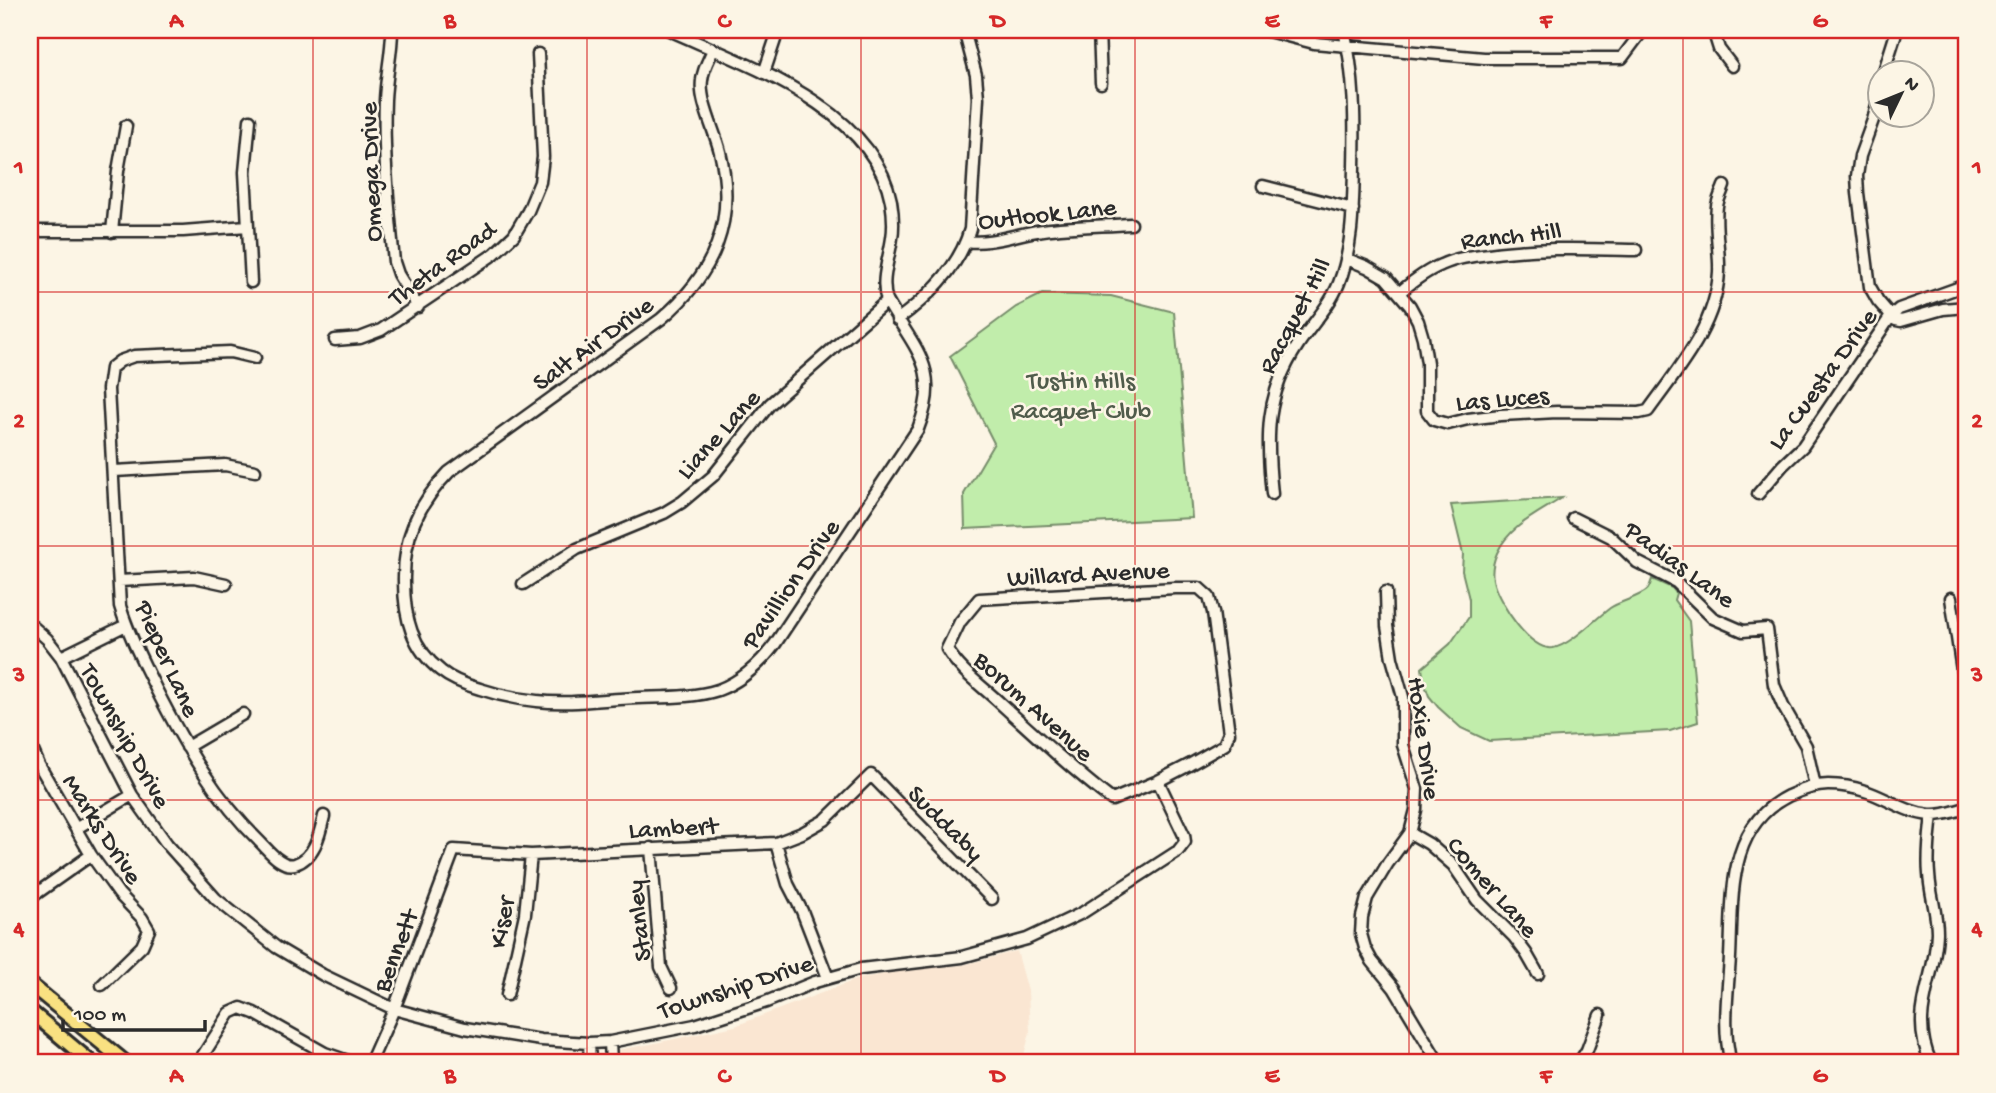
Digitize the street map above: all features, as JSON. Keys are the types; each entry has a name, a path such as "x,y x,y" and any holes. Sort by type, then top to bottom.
{"main road":[{"path":"30,984 125,1063"},
{"path":"30,1011 92,1063"}],"street":[{"name":"Omega Drive","path":"392,30 385,99 385,135 394,262 398,274 418,307"},
{"path":"669,30 798,89 817,102 870,153 888,191 893,217 893,235 885,273 887,301"},
{"path":"764,73 776,30"},
{"path":"897,320 925,298 953,264 967,241 978,98 976,75 964,30"},
{"path":"1099,30 1101,83"},
{"path":"1264,30 1314,43 1486,58 1622,58 1643,30"},
{"name":"Racquet Hill","path":"1272,494 1268,424 1277,385 1297,347 1338,286 1347,259 1353,209 1355,99 1345,30"},
{"path":"1713,30 1719,49 1732,66"},
{"path":"1887,60 1897,30"},
{"name":"Salt Air Drive","path":"410,632 405,611 404,560 415,518 437,484 486,443 661,319 690,292 712,256 724,219 726,200 720,154 702,92 702,79 713,50"},
{"name":"Theta Road","path":"335,340 360,338 381,330 495,254 514,235 540,182 543,157 538,54"},
{"path":"250,120 245,172 251,282"},
{"path":"113,232 118,171 126,126"},
{"path":"1869,130 1860,156 1857,176 1870,287 1878,301 1896,320 1966,307"},
{"path":"1263,186 1353,209"},
{"name":"Las Luces","path":"1347,259 1386,278 1410,306 1423,338 1427,363 1427,411 1434,420 1448,424 1501,415 1648,411 1700,337 1709,315 1719,273 1717,207 1724,186"},
{"name":"Outlook Lane","path":"967,241 986,242 1045,230 1131,224"},
{"path":"30,232 183,231 247,226"},
{"name":"Ranch Hill","path":"1399,292 1438,266 1453,260 1511,251 1559,248 1636,250"},
{"name":"La Cuesta Drive","path":"1758,494 1803,446 1891,316 1899,309 1966,285"},
{"name":"Pavillion Drive","path":"410,632 419,649 443,673 476,688 529,700 688,695 718,690 744,676 761,662 775,644 918,429 927,402 926,368 887,301"},
{"name":"Liane Lane","path":"523,584 576,548 654,517 682,502 713,476 770,404 887,301"},
{"name":"Pieper Lane","path":"255,358 230,352 134,356 120,360 110,368 108,389 120,606 146,670 187,747 204,776 231,812 274,856 286,864 295,864 305,858 319,836 324,816"},
{"path":"114,471 225,465 255,471"},
{"name":"Padias Lane","path":"1573,518 1611,537 1637,562 1676,582 1713,618 1743,631 1768,629 1774,685 1806,746 1815,786"},
{"path":"119,581 194,577 226,584"},
{"name":"Willard Avenue","path":"979,599 1199,588 1209,597 1229,733 1224,745 1158,781"},
{"name":"Hoxie Drive","path":"1386,592 1392,658 1403,697 1403,745 1416,789 1416,810 1410,833 1367,898 1361,934 1372,961 1394,988 1439,1063"},
{"path":"1951,598 1966,696"},
{"name":"Borum Avenue","path":"979,599 960,622 947,649 955,662 1054,753 1112,800 1158,781"},
{"name":"Township Drive","path":"30,624 47,639 61,657 132,795 194,876 242,921 276,947 323,975 394,1009 465,1028 541,1040 610,1042 695,1026 815,982 861,969 962,957 1027,939 1082,913 1178,851 1185,842 1184,835 1158,781"},
{"path":"61,657 126,625"},
{"path":"187,747 243,714"},
{"name":"Marks Drive","path":"30,744 34,767 77,828 91,855 149,930 142,946 102,985"},
{"name":"Lambert","path":"454,850 531,855 776,843 825,820 871,775"},
{"name":"Suddaby","path":"871,775 992,899"},
{"path":"1731,1063 1727,1042 1727,1003 1736,873 1741,847 1753,826 1771,807 1792,794 1815,786 1847,786 1866,791 1902,808 1932,815 1966,808"},
{"path":"77,828 132,795"},
{"path":"1931,1063 1922,1028 1922,1009 1937,935 1929,875 1932,815"},
{"name":"Comer Lane","path":"1410,833 1429,844 1454,865 1477,900 1514,937 1538,974"},
{"path":"776,843 788,884 802,911 828,978"},
{"name":"Stanley","path":"651,848 661,967 671,988"},
{"name":"Bennett","path":"370,1063 394,1009 454,850"},
{"path":"30,898 91,855"},
{"name":"Kiser","path":"507,995 525,914 531,855"},
{"path":"198,1063 230,1013 242,1007 323,1058 354,1063"},
{"path":"1579,1063 1587,1050 1600,1015"},
{"path":"610,1042 611,1063"},
{"path":"590,1043 590,1063"}],"shaded area":[{"path":"1017,951 1028,991 1030,1032 1022,1063 616,1063 616,1050 735,1026 858,979 910,969 963,965"}],"green space":[{"name":"Tustin Hills Racquet Club","path":"1042,294 1111,296 1174,312 1192,518 965,529 964,494 994,443 950,356 1016,307"},
{"path":"1562,498 1525,521 1509,535 1496,557 1494,584 1509,614 1535,642 1553,648 1575,637 1610,608 1645,592 1652,579 1672,588 1676,593 1674,600 1689,621 1698,722 1670,731 1489,741 1461,728 1429,696 1422,668 1450,644 1469,617 1469,599 1462,571 1463,554 1451,505"}]}
